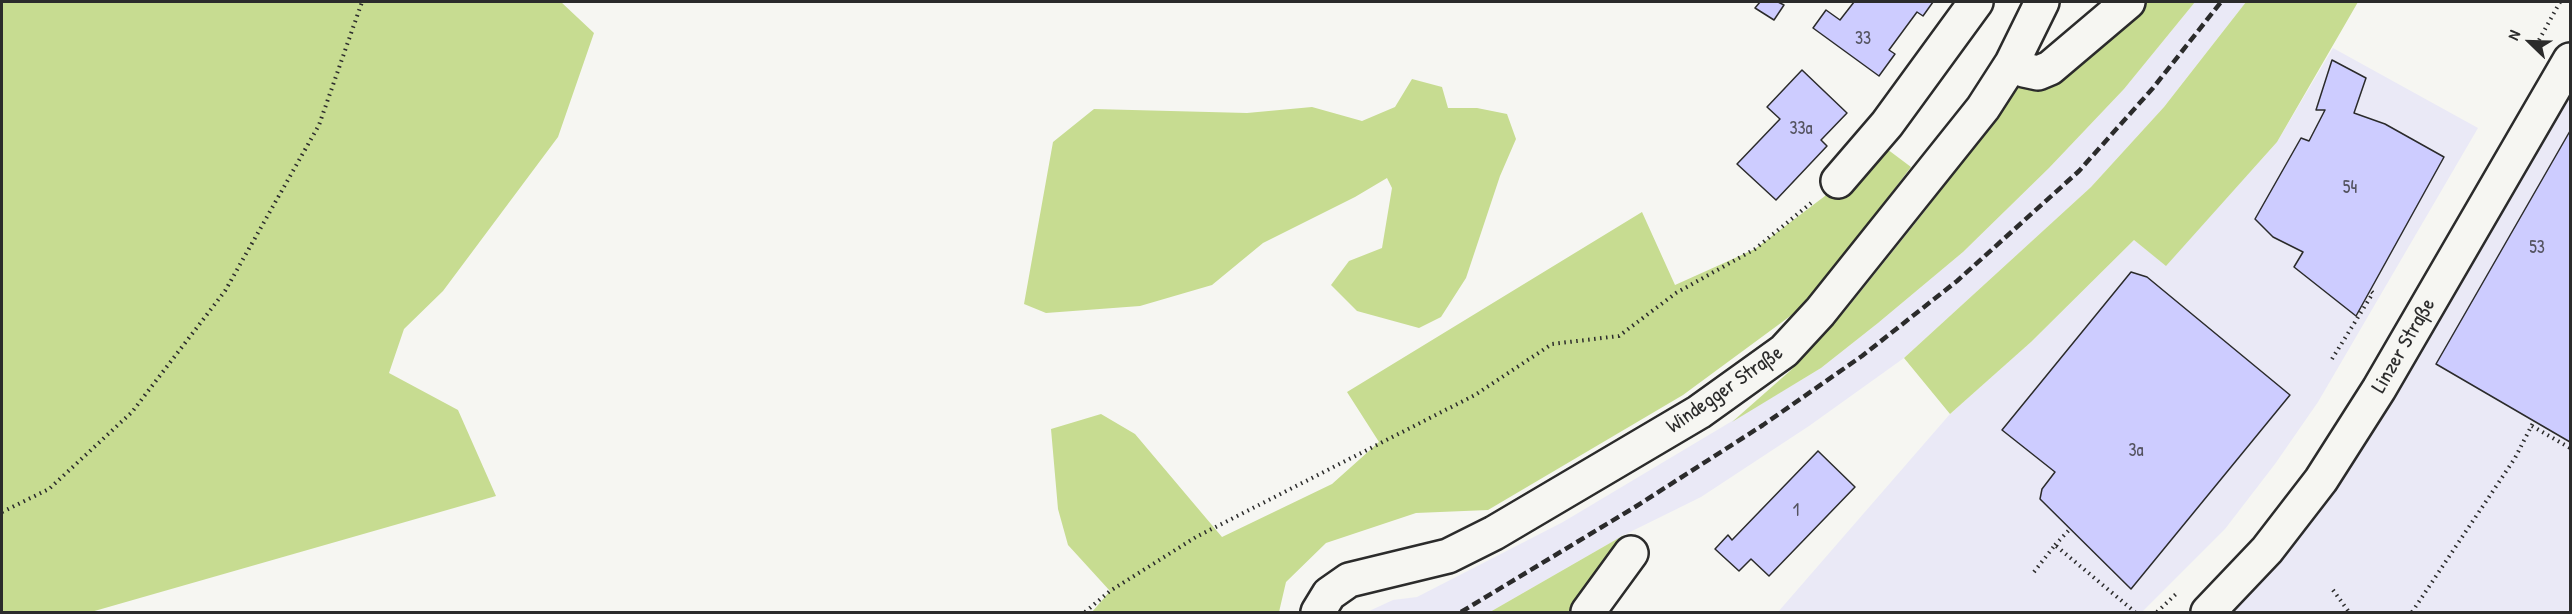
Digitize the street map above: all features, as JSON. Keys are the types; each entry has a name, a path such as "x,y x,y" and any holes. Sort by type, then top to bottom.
{"street":[{"path":"1838,181 1887,124 1976,2"},
{"name":"Windegger Straße","path":"1318,612 1329,594 1349,580 1448,556 1494,533 1699,412 1784,351 1820,312 1983,108 2012,63 2042,2"},
{"path":"2012,63 2024,70 2038,73 2050,68 2128,2"},
{"name":"Linzer Straße","path":"2208,612 2267,550 2320,480 2379,389 2571,60"},
{"path":"1588,612 1631,553"}],"path":[{"path":"2,512 49,489 132,412 225,291 319,125 362,2"},
{"path":"2538,42 2560,2"},
{"path":"1084,612 1110,591 1196,537 1475,395 1552,344 1619,336 1676,293 1755,249 1838,181"},
{"path":"2332,358 2373,293 2370,290"},
{"path":"2412,612 2515,459 2533,424 2571,448"},
{"path":"2034,572 2070,529"},
{"path":"2055,545 2136,612"},
{"path":"2157,612 2181,590"},
{"path":"2333,590 2349,612"}],"shaded area":[{"path":"2195,2 2246,2 2164,107 2091,187 1904,358 1809,426 1701,497 1624,535 1490,612 1367,612 1393,600 1417,597 1563,522 1821,368 1963,252 2049,168 2124,89"},
{"path":"2333,48 2478,128 2318,402 2275,464 2225,529 2142,612 1778,612 1950,414 2031,342 2134,240 2166,265 2277,142"},
{"path":"2570,96 2570,612 2230,612 2267,575 2317,512 2378,426"}],"green space":[{"path":"2,2 561,2 594,33 558,137 443,291 404,329 389,373 458,410 496,496 91,612 2,612"},
{"path":"2139,2 2195,2 2124,89 2049,168 1963,252 1821,368 1732,422 1791,370 1845,311 1925,211 2024,80"},
{"path":"2246,2 2358,2 2277,142 2166,266 2134,240 2031,342 1950,414 1904,358 2091,187 2164,107"},
{"path":"1412,79 1442,87 1448,108 1477,108 1507,114 1516,139 1500,176 1466,278 1441,317 1419,328 1357,311 1331,285 1349,261 1382,248 1392,188 1387,178 1355,197 1263,243 1212,285 1140,306 1046,313 1024,304 1053,142 1094,109 1247,113 1312,107 1362,121 1395,107"},
{"path":"1887,149 1911,167 1808,303 1683,395 1488,510 1416,513 1326,543 1286,582 1279,612 1092,612 1110,591 1068,545 1058,509 1051,429 1101,414 1135,434 1222,537 1332,484 1379,442 1347,392 1642,212 1675,285 1755,249"},
{"path":"1624,535 1568,612 1490,612"}],"building":[{"path":"1760,2 1778,2 1784,5 1774,20 1755,8"},
{"path":"1854,2 1933,2 1923,16 1917,12 1889,50 1895,54 1879,76 1813,28 1826,10 1840,20"},
{"path":"2332,60 2366,78 2354,113 2385,124 2444,157 2356,316 2294,267 2303,252 2273,237 2255,219 2301,138 2309,141 2325,110 2316,110"},
{"path":"1802,70 1847,113 1821,140 1827,146 1776,200 1737,164 1780,119 1767,107"},
{"path":"2570,131 2570,442 2436,364"},
{"path":"2131,272 2147,277 2290,395 2131,589 2040,499 2042,489 2055,472 2002,430"},
{"path":"1818,451 1855,487 1769,576 1751,559 1739,571 1715,549 1728,535 1732,540"}],"railway":[{"path":"1461,612 1635,507 1763,425 1862,356 1957,281 2079,171 2153,88 2221,2"}]}
